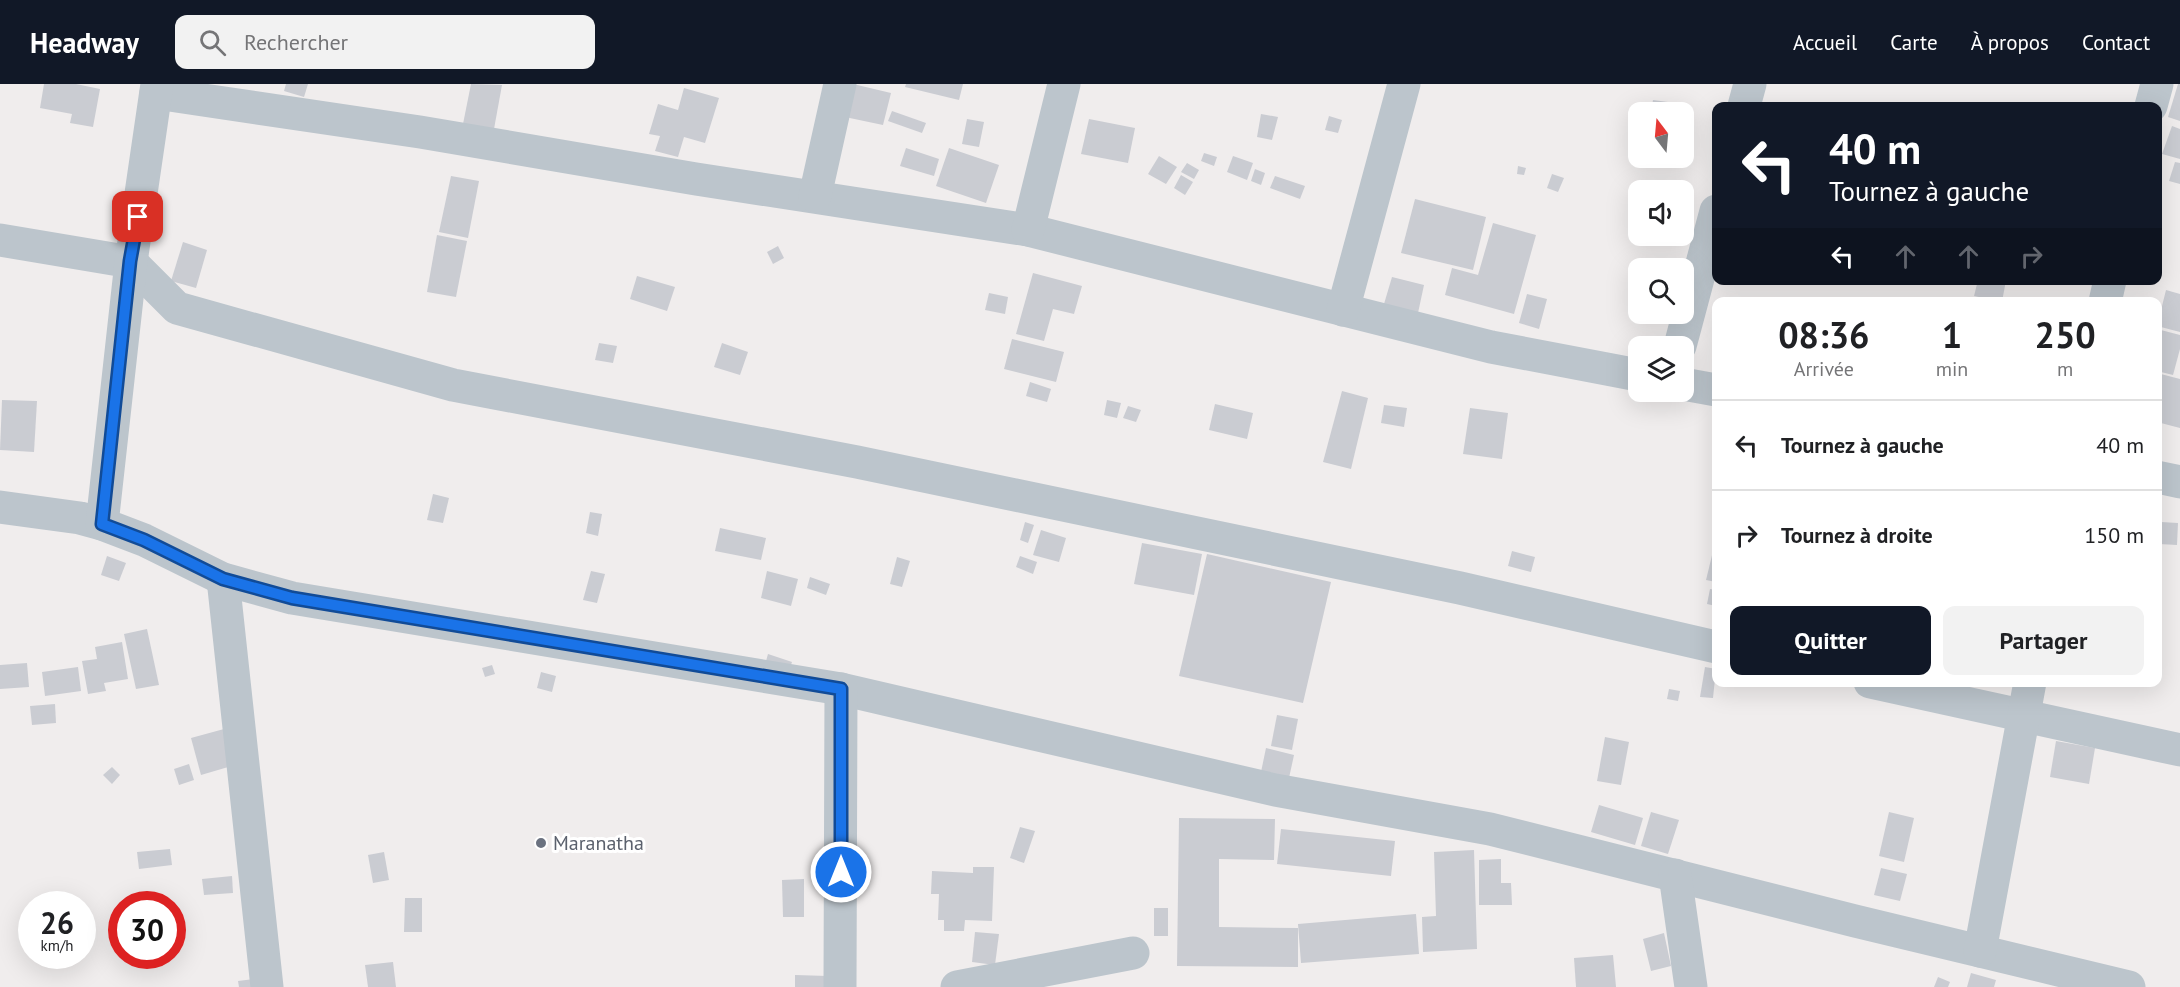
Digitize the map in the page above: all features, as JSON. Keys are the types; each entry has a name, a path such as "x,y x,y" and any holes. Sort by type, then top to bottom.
{"street":[{"path":"814,196 840,84"},
{"path":"1028,230 1064,84"},
{"path":"1342,310 1404,84"},
{"path":"1745,102 1750,84"},
{"path":"2152,102 2157,84"},
{"path":"102,524 130,261 157,89 696,179 1028,230 1491,347 1628,373"},
{"path":"1683,336 1712,226"},
{"path":"0,240 130,261 177,308 453,385 903,472 1448,586 1712,646"},
{"path":"1694,386 1712,389"},
{"path":"2162,478 2180,482"},
{"path":"0,507 80,518 102,524 144,540 223,579 292,598 841,689 1275,790 1490,829 2129,987"},
{"path":"223,579 267,987"},
{"path":"1891,687 2023,718 2180,750"},
{"path":"1980,951 2029,687"},
{"path":"840,987 841,689"},
{"path":"1675,874 1691,987"},
{"path":"957,987 1133,952"}],"building":[{"path":"44,84 76,84 100,89 93,127 70,123 72,114 40,108"},
{"path":"286,84 308,84 304,97 284,91"},
{"path":"471,84 502,85 494,129 463,124"},
{"path":"853,84 891,93 883,125 845,117"},
{"path":"906,84 963,84 959,100 905,87"},
{"path":"2178,84 2180,84 2180,121 2168,117"},
{"path":"684,88 719,98 705,143 684,137 678,157 655,151 660,136 649,134 658,104 678,110"},
{"path":"892,111 926,123 922,133 888,121"},
{"path":"1261,114 1278,117 1272,140 1257,137"},
{"path":"1329,116 1342,120 1338,133 1325,130"},
{"path":"967,119 984,122 979,147 962,144"},
{"path":"1089,119 1135,128 1128,163 1081,154"},
{"path":"2172,126 2180,129 2180,159 2162,154"},
{"path":"906,148 939,159 934,176 900,166"},
{"path":"949,148 999,165 986,203 936,186"},
{"path":"1204,153 1217,157 1214,166 1201,161"},
{"path":"1159,156 1177,167 1166,184 1148,174"},
{"path":"1233,156 1253,163 1247,180 1227,172"},
{"path":"2175,162 2180,163 2180,184 2169,181"},
{"path":"1187,163 1199,170 1194,179 1181,172"},
{"path":"1518,166 1526,168 1524,175 1517,174"},
{"path":"1255,169 1265,173 1261,185 1251,181"},
{"path":"1552,174 1564,178 1558,192 1547,188"},
{"path":"1181,175 1193,182 1185,195 1174,188"},
{"path":"451,176 479,181 468,238 439,232"},
{"path":"1275,176 1305,186 1300,199 1270,188"},
{"path":"1415,199 1486,217 1473,270 1401,253"},
{"path":"1493,223 1536,235 1514,314 1445,295 1452,268 1478,275"},
{"path":"437,235 467,241 456,297 427,292"},
{"path":"183,242 207,250 196,288 171,281"},
{"path":"778,246 784,258 773,264 767,252"},
{"path":"1033,273 1082,286 1074,314 1053,309 1044,341 1016,334"},
{"path":"637,276 675,287 667,311 630,299"},
{"path":"1392,277 1424,285 1418,313 1384,304"},
{"path":"1977,285 2005,285 2003,297 1974,296"},
{"path":"2166,290 2180,294 2180,332 2162,327 2162,306"},
{"path":"989,293 1008,297 1005,314 985,310"},
{"path":"1527,294 1547,299 1539,329 1519,323"},
{"path":"2162,330 2180,335 2180,349 2173,375 2162,372"},
{"path":"1012,339 1064,352 1056,382 1004,369"},
{"path":"599,343 617,346 613,363 595,360"},
{"path":"722,343 748,352 740,375 714,367"},
{"path":"2162,374 2180,379 2180,428 2162,423"},
{"path":"1030,382 1051,389 1047,402 1026,396"},
{"path":"1342,391 1368,398 1351,469 1323,462"},
{"path":"2,400 37,401 34,452 0,450"},
{"path":"1107,400 1121,403 1117,418 1104,415"},
{"path":"1215,404 1253,413 1247,439 1209,430"},
{"path":"1384,405 1407,408 1404,427 1381,423"},
{"path":"1128,406 1141,410 1136,422 1123,418"},
{"path":"1470,408 1508,413 1502,459 1463,454"},
{"path":"433,494 449,498 443,523 427,520"},
{"path":"590,512 602,514 598,536 586,533"},
{"path":"1025,522 1034,525 1028,543 1020,540"},
{"path":"2162,522 2178,523 2177,545 2162,544"},
{"path":"720,528 766,538 761,560 715,551"},
{"path":"1041,530 1066,538 1059,562 1033,555"},
{"path":"1142,543 1202,554 1194,595 1134,584"},
{"path":"1512,551 1535,557 1531,572 1508,566"},
{"path":"1207,554 1331,582 1303,703 1179,676"},
{"path":"1712,555 1712,581 1706,580"},
{"path":"107,556 126,563 119,581 101,575"},
{"path":"1020,556 1037,562 1033,574 1016,567"},
{"path":"897,557 910,561 902,587 890,584"},
{"path":"591,571 605,574 597,603 583,600"},
{"path":"767,571 798,579 791,606 761,598"},
{"path":"810,577 830,584 826,595 807,588"},
{"path":"1710,589 1712,589 1712,605 1707,604"},
{"path":"147,629 159,685 136,689 124,634"},
{"path":"122,642 128,679 104,683 106,691 88,694 82,661 97,659 95,647"},
{"path":"768,654 792,662 787,676 764,668"},
{"path":"27,663 29,687 0,689 0,665"},
{"path":"492,665 495,674 485,677 482,668"},
{"path":"78,667 81,691 45,696 42,672"},
{"path":"1705,667 1712,668 1713,698 1700,697"},
{"path":"541,672 556,676 552,692 537,688"},
{"path":"1669,689 1680,691 1678,701 1667,699"},
{"path":"55,704 56,723 32,725 30,706"},
{"path":"1277,715 1298,719 1292,750 1271,746"},
{"path":"224,729 235,765 201,775 191,738"},
{"path":"1605,737 1629,742 1621,785 1597,781"},
{"path":"2056,741 2095,748 2089,784 2050,777"},
{"path":"1266,748 1294,755 1289,778 1261,772"},
{"path":"189,764 194,780 179,785 174,769"},
{"path":"112,767 120,775 112,784 103,775"},
{"path":"1599,805 1643,818 1635,845 1591,832"},
{"path":"1651,812 1679,820 1668,854 1641,846"},
{"path":"1889,812 1914,818 1904,862 1879,856"},
{"path":"1179,818 1275,819 1274,860 1219,859 1219,927 1298,928 1298,967 1177,966"},
{"path":"1020,827 1035,831 1024,863 1010,858"},
{"path":"1281,829 1395,841 1391,876 1277,864"},
{"path":"170,849 172,865 139,869 137,852"},
{"path":"1474,850 1477,949 1423,952 1422,917 1436,916 1434,852"},
{"path":"384,852 389,880 373,883 368,855"},
{"path":"1501,859 1501,883 1511,883 1512,905 1479,905 1479,860"},
{"path":"973,867 994,867 992,921 965,920 964,931 944,931 944,920 938,920 939,894 931,894 932,871 973,873"},
{"path":"1881,868 1907,874 1900,901 1874,895"},
{"path":"232,876 233,893 204,895 202,879"},
{"path":"804,879 804,917 783,917 782,880"},
{"path":"405,898 422,898 422,932 404,932"},
{"path":"1154,908 1168,908 1168,936 1154,936"},
{"path":"1416,914 1419,954 1301,963 1298,924"},
{"path":"975,932 999,934 995,965 972,962"},
{"path":"1664,933 1671,966 1651,971 1643,939"},
{"path":"1613,955 1616,987 1576,987 1574,958"},
{"path":"393,962 396,987 368,987 365,965"},
{"path":"1971,973 1996,980 1994,987 1967,987"},
{"path":"795,975 828,976 827,987 795,987"},
{"path":"1938,977 1950,982 1948,987 1934,987"},
{"path":"254,979 255,987 239,987 238,981"}],"place":[{"name":"Maranatha","path":"541,843"}],"route":[{"path":"138,217 130,261 102,524 144,540 223,579 292,598 841,689 841,872"}]}
